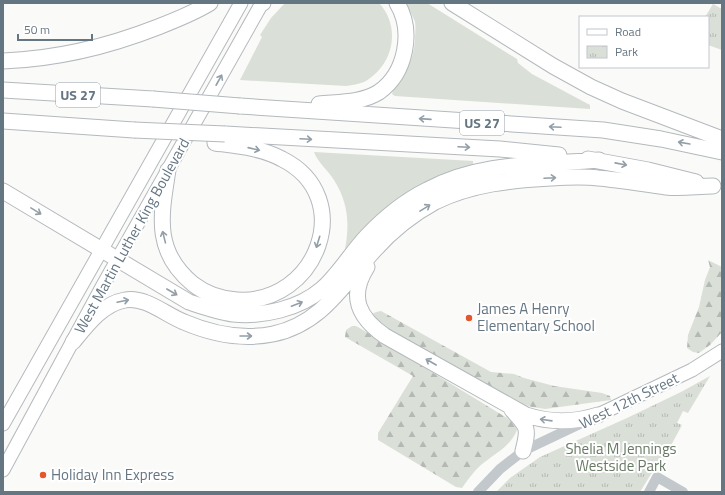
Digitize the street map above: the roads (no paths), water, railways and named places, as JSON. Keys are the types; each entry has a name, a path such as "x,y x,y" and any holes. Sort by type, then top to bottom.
{"highway":[{"path":"3,61 55,57 104,46 141,34 186,16 210,3"},
{"path":"240,106 300,105 347,101 361,99 379,91 395,75 402,59 406,44 406,22 397,3"},
{"path":"452,3 553,66 591,87 622,101 722,140"},
{"name":"US 27","path":"3,90 603,130 648,137 722,152"},
{"name":"US 27","path":"3,121 134,130 220,139 500,149 599,160 717,187"},
{"path":"168,170 162,209 162,233 170,256 183,276 202,291 217,297 245,301 260,299 274,294 298,278 307,268 315,253 320,236 322,209 310,182 297,169 283,159 266,152 242,147 220,139"},
{"path":"3,191 189,302 234,314 253,314 275,311 304,301 321,290 372,232 406,203 427,190 472,172 516,165 599,160"},
{"path":"73,342 100,312 116,302 130,299 142,301 184,322 229,335 266,335 294,327 307,321 326,306 372,253 404,223 428,207 447,197 484,186 517,180 578,177 617,179 667,188 717,187"},
{"path":"404,223 370,262 361,279 357,293 358,302 365,319 371,326 385,336 526,415 555,422 572,422 598,416"},
{"path":"509,406 523,421 528,434 523,451"}],"main road":[{"name":"West Martin Luther King Boulevard","path":"3,424 241,3"},
{"name":"West Martin Luther King Boulevard","path":"3,470 118,260 262,3"},
{"name":"West 12th Street","path":"598,416 692,370 722,351"}],"street":[{"name":"West 12th Street","path":"478,492 500,469 523,451 598,416"},
{"path":"649,492 657,477 683,492"}],"place":[{"name":"James A Henry Elementary School","path":"469,318"},
{"name":"Holiday Inn Express","path":"43,475"}],"park label":[{"name":"Shelia M Jennings Westside Park","path":"621,458"}]}
